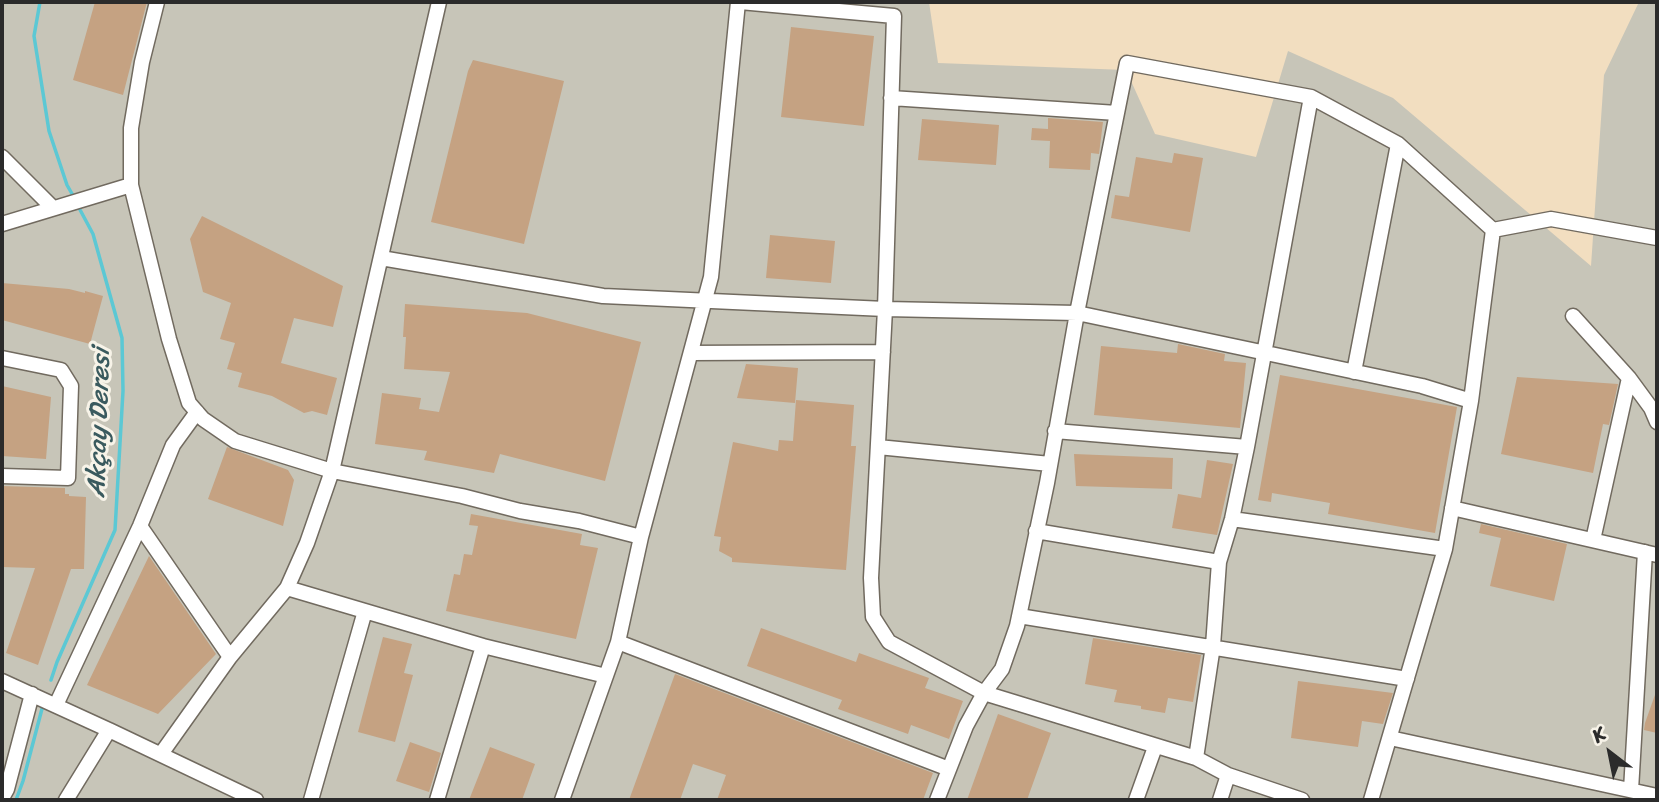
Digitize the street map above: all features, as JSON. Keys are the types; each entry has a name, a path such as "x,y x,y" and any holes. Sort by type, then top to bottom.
{"street":[{"path":"158,2 142,62 131,128 131,185 169,339 189,403 203,419 235,440 332,471 462,496 520,511 579,520 641,537"},
{"path":"161,754 230,657 287,587 307,543 332,471 439,2"},
{"path":"562,800 618,642 641,537 711,277 739,2 894,9 885,309 871,579 873,617 889,642 984,693 1196,758 1228,775 1302,800"},
{"path":"937,800 966,726 984,693 1002,669 1019,616 1127,63 1311,97 1398,145 1493,230"},
{"path":"1196,758 1213,646 1219,562 1232,519 1247,447 1311,97"},
{"path":"891,98 1117,113"},
{"path":"1354,372 1398,145"},
{"path":"2,157 60,206"},
{"path":"2,224 131,185"},
{"path":"1493,230 1551,219 1657,238"},
{"path":"1371,800 1445,549 1471,401 1493,230"},
{"path":"381,258 603,296 885,309 1077,313 1422,386 1471,401"},
{"path":"1573,316 1629,378 1651,408 1657,422"},
{"path":"691,353 883,352"},
{"path":"2,358 61,370 71,386 68,478 2,476"},
{"path":"1593,540 1629,378"},
{"path":"56,705 140,526 173,445 197,412"},
{"path":"1055,431 1247,447"},
{"path":"878,447 1049,464"},
{"path":"1452,508 1651,554 1631,790"},
{"path":"1232,519 1445,549"},
{"path":"140,526 230,657"},
{"path":"1036,531 1219,562"},
{"path":"287,587 483,646 606,676"},
{"path":"311,800 365,611"},
{"path":"1019,616 1407,679"},
{"path":"618,642 949,769"},
{"path":"437,800 483,646"},
{"path":"2,681 256,800"},
{"path":"2,797 7,789 32,695"},
{"path":"66,800 109,730"},
{"path":"1390,738 1657,796"},
{"path":"1136,800 1155,747"},
{"path":"1220,800 1228,775"}],"shaded area":[{"path":"2,2 929,2 938,63 1126,70 1155,134 1256,157 1288,51 1393,98 1591,266 1604,75 1639,2 1657,2 1657,800 2,800"}],"building":[{"path":"95,2 147,2 123,95 73,80"},
{"path":"791,27 874,36 864,126 781,117"},
{"path":"473,60 564,81 524,244 431,222"},
{"path":"1048,118 1103,122 1099,154 1091,153 1090,170 1049,168 1050,141 1031,140 1032,128 1048,129"},
{"path":"922,119 999,125 996,165 918,160"},
{"path":"1174,153 1203,158 1190,232 1111,218 1115,195 1129,197 1136,157 1172,163"},
{"path":"202,216 343,286 333,327 294,318 281,363 337,378 327,415 312,411 304,413 272,396 238,387 242,373 227,369 235,343 220,339 231,303 203,292 190,239"},
{"path":"770,235 835,241 831,283 766,278"},
{"path":"2,283 85,291 103,296 90,344 2,320"},
{"path":"405,304 527,313 641,342 605,481 500,454 494,473 424,460 427,451 375,444 382,393 421,398 419,409 439,412 450,372 404,369"},
{"path":"1178,344 1225,354 1224,361 1246,363 1240,428 1094,415 1101,346 1177,353"},
{"path":"746,364 798,368 795,403 737,398"},
{"path":"1280,375 1457,407 1435,533 1328,514 1330,503 1272,493 1271,502 1258,500"},
{"path":"1517,377 1618,384 1609,425 1603,424 1593,473 1501,454"},
{"path":"2,386 51,397 46,459 2,456"},
{"path":"796,400 854,405 851,446 856,446 846,570 732,562 732,558 719,551 721,537 714,536 733,442 778,451 779,440 793,441"},
{"path":"227,447 288,470 294,480 283,526 208,499"},
{"path":"1074,454 1173,458 1172,489 1076,486"},
{"path":"1207,460 1233,464 1217,535 1172,528 1178,494 1201,498"},
{"path":"2,486 65,488 65,494 69,496 86,497 84,569 71,569 38,665 6,653 35,568 2,567"},
{"path":"471,514 582,534 580,545 598,548 576,639 446,611 454,574 460,575 464,554 472,555 478,526 469,525"},
{"path":"1481,524 1567,544 1554,601 1490,586 1501,538 1479,533"},
{"path":"149,556 216,654 158,714 87,685"},
{"path":"761,628 856,662 859,653 929,678 925,688 963,701 949,739 911,725 908,734 838,709 842,700 747,666"},
{"path":"383,637 412,644 404,673 413,675 395,742 358,732"},
{"path":"1093,638 1201,655 1193,702 1168,698 1165,713 1141,709 1141,706 1114,702 1117,690 1085,684"},
{"path":"675,674 933,773 923,800 717,800 726,775 693,764 680,800 629,800"},
{"path":"1298,681 1393,693 1383,724 1362,721 1358,747 1291,738"},
{"path":"1657,692 1657,733 1644,730"},
{"path":"998,714 1051,733 1027,800 967,800"},
{"path":"410,742 441,753 429,792 396,781"},
{"path":"490,747 535,764 522,800 469,800"}],"waterway":[{"name":"Akçay Deresi","path":"40,2 34,36 49,131 67,185 75,199"},
{"name":"Akçay Deresi","path":"51,680 115,530 123,391 122,338 93,234 78,206"},
{"name":"Akçay Deresi","path":"16,800 43,705"}]}
